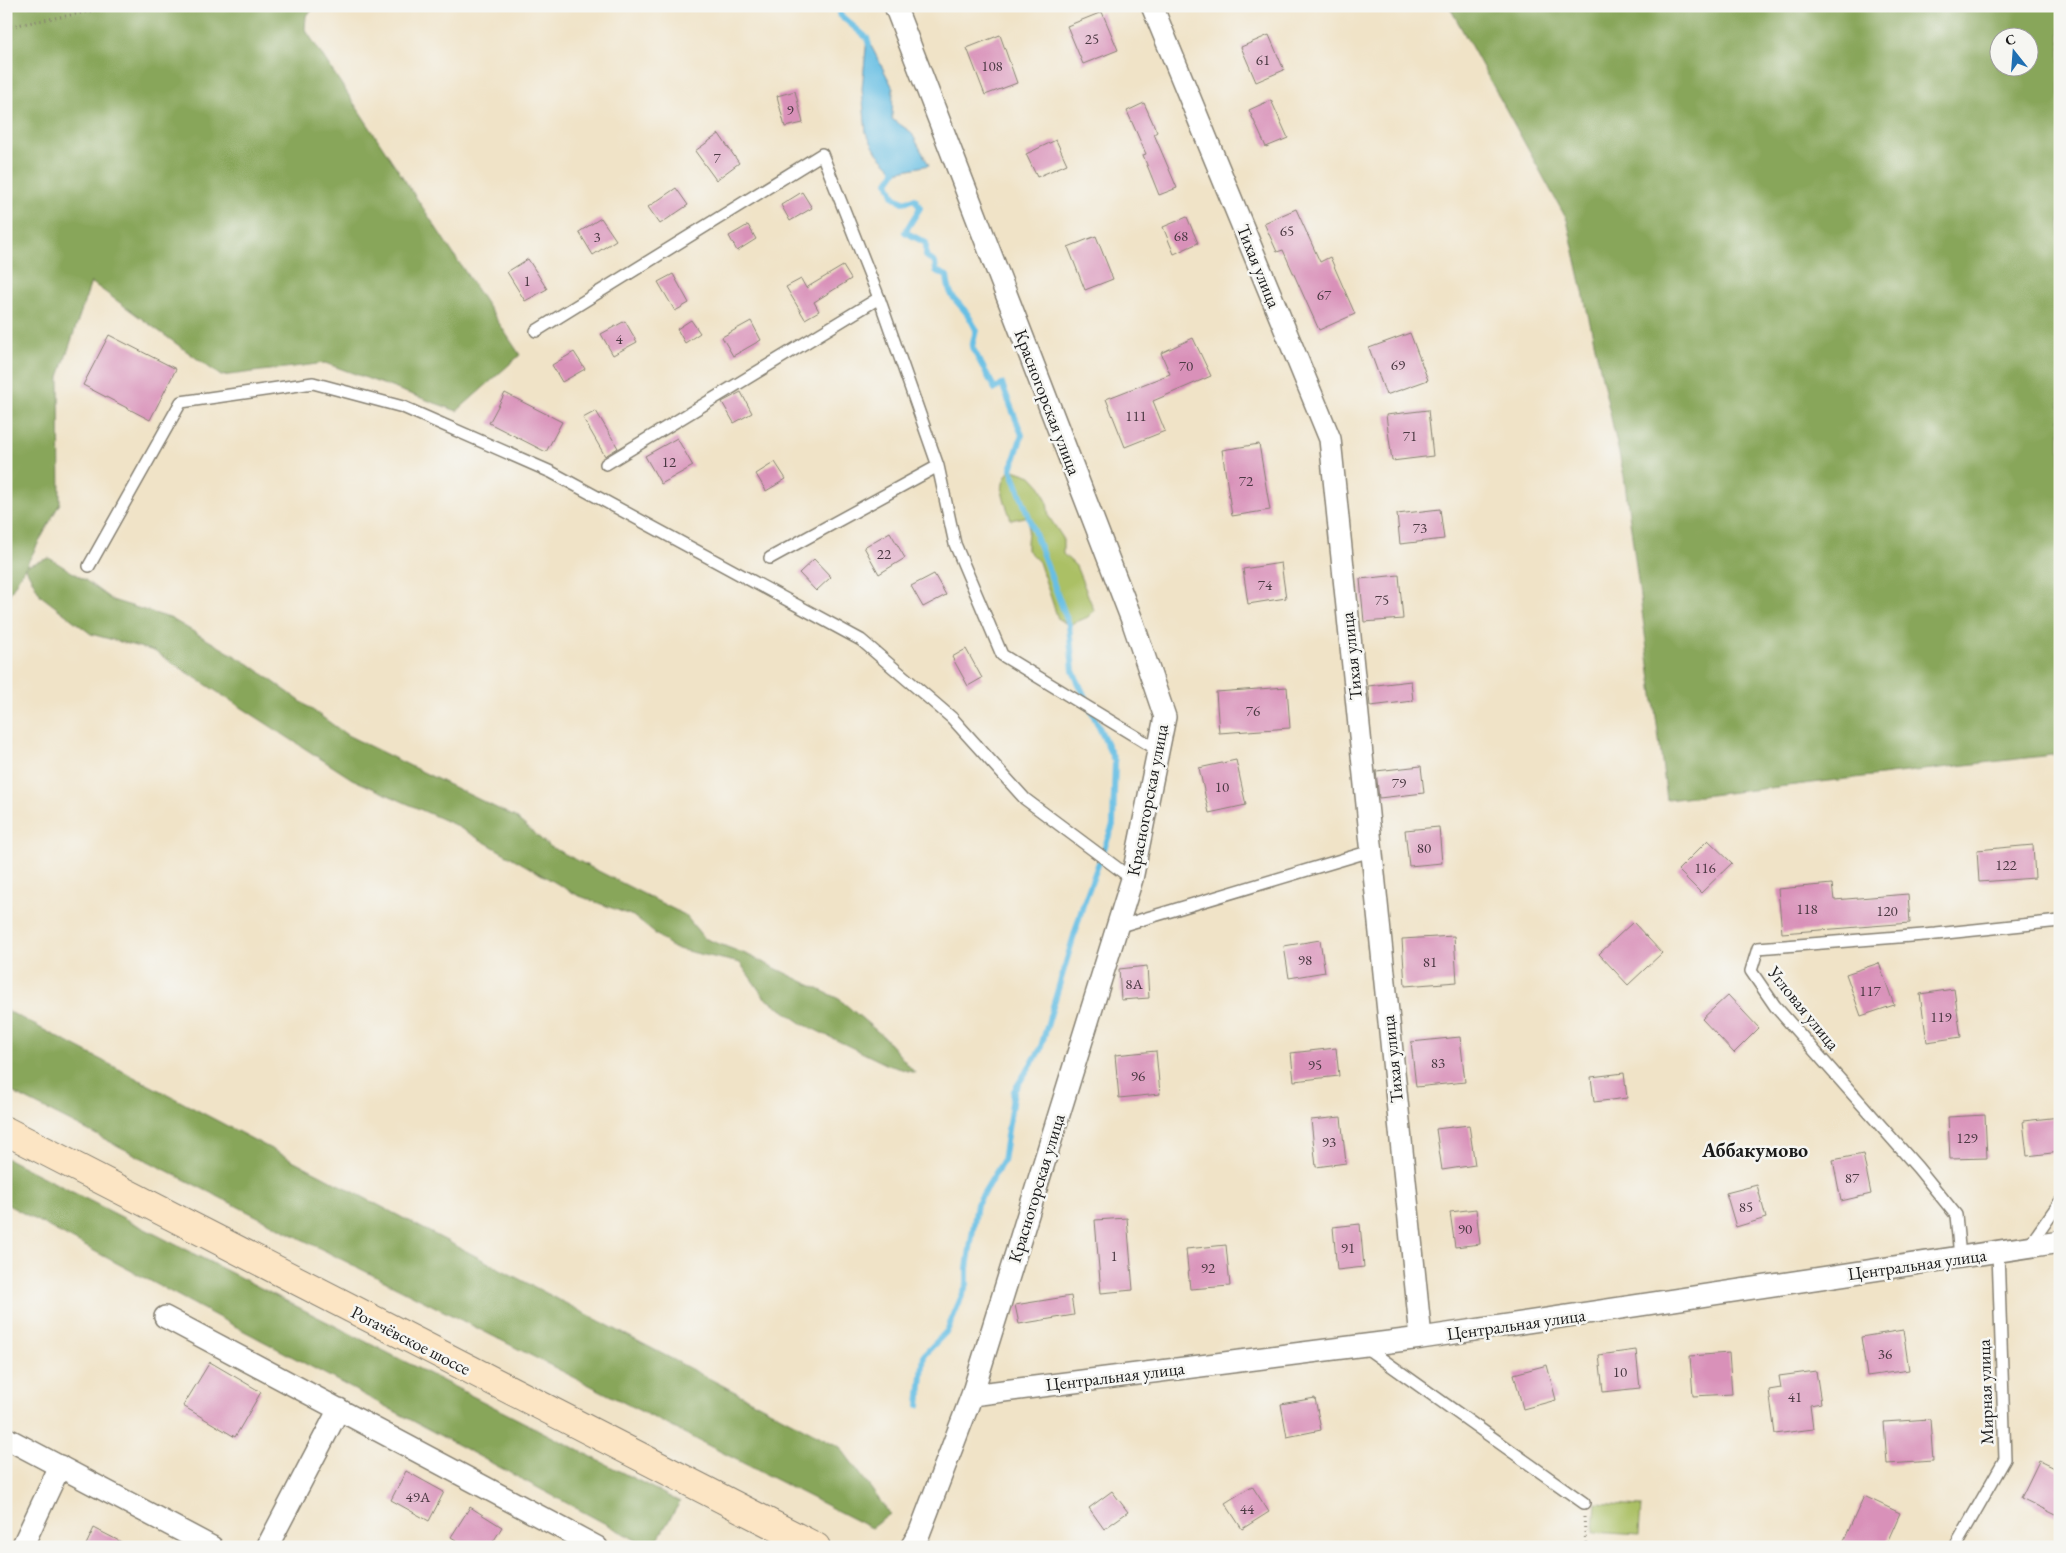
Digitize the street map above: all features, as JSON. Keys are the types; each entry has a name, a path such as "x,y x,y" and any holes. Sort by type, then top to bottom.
{"main road":[{"name":"Рогачёвское шоссе","path":"6,1132 816,1547"}],"street":[{"name":"Красногорская улица","path":"895,6 1132,620 1165,717 1132,879 972,1395 918,1534 911,1547"},
{"name":"Тихая улица","path":"1152,6 1330,439 1421,1338"},
{"name":"Центральная улица","path":"972,1395 1421,1338 2060,1242"},
{"path":"165,1316 596,1547"},
{"path":"267,1547 339,1409"},
{"path":"6,1438 212,1547"},
{"path":"22,1547 60,1466"}],"lane":[{"path":"536,330 822,154 879,298 938,466 956,544 1002,655 1158,750"},
{"path":"606,464 879,298"},
{"path":"89,566 181,402 313,383 403,407 551,472 861,640 952,718 1024,798 1132,879"},
{"path":"770,558 938,466"},
{"path":"1117,927 1371,851"},
{"name":"Угловая улица","path":"1960,1257 1956,1215 1918,1168 1775,1006 1750,971 1758,948 1936,934 2060,921"},
{"path":"2028,1247 2060,1202"},
{"name":"Мирная улица","path":"1955,1547 2005,1459 1998,1252"},
{"path":"1362,1344 1584,1504"}],"path":[{"path":"6,27 119,6"},
{"path":"1584,1504 1586,1547"}],"green space":[{"path":"6,6 317,6 306,16 305,29 520,355 457,411 325,363 221,376 91,282 59,377 60,503 26,566 49,558 85,580 112,600 170,618 249,664 347,735 515,817 549,846 685,915 704,938 748,955 839,999 884,1037 915,1073 888,1065 803,1024 764,997 740,963 673,948 633,916 577,895 453,824 352,779 154,651 91,634 41,596 25,567 6,600"},
{"path":"1449,6 2060,6 2060,754 1667,800 1624,476 1567,220"},
{"path":"1011,469 1031,476 1041,487 1047,502 1049,517 1063,538 1063,554 1076,566 1094,610 1088,617 1069,625 1058,619 1039,562 1027,550 1029,516 1011,520 1004,500 1003,482"},
{"path":"6,1010 840,1447 890,1514 871,1528 6,1089"},
{"path":"6,1158 680,1502 653,1547 649,1547 6,1204"},
{"path":"1596,1503 1641,1506 1639,1535 1594,1532"}],"water":[{"path":"867,38 893,88 892,119 911,132 929,165 895,172 877,153 866,133 862,89"}],"building":[{"path":"1102,12 1118,50 1083,64 1067,26"},
{"path":"1000,35 1017,83 985,95 967,48"},
{"path":"1269,35 1284,70 1256,82 1241,47"},
{"path":"795,91 803,123 785,127 777,96"},
{"path":"1271,100 1288,138 1266,147 1249,110"},
{"path":"1144,103 1157,132 1154,134 1177,188 1159,195 1143,155 1146,154 1127,111"},
{"path":"719,134 739,163 716,180 695,151"},
{"path":"1056,140 1067,164 1037,177 1026,154"},
{"path":"676,188 688,205 660,224 648,207"},
{"path":"802,192 812,208 790,221 781,205"},
{"path":"1296,209 1320,262 1330,257 1355,314 1319,330 1283,250 1277,252 1264,223"},
{"path":"1187,217 1198,243 1174,254 1163,227"},
{"path":"601,218 616,240 593,255 579,232"},
{"path":"748,225 756,239 737,251 729,236"},
{"path":"1096,236 1113,279 1085,290 1068,247"},
{"path":"528,259 547,289 525,301 507,272"},
{"path":"843,266 851,279 814,302 819,311 805,319 786,287 801,279 806,288"},
{"path":"673,274 689,303 675,311 658,282"},
{"path":"691,320 700,333 685,343 677,329"},
{"path":"625,321 637,342 613,355 601,334"},
{"path":"751,321 761,340 733,356 722,337"},
{"path":"1410,333 1428,380 1386,395 1369,348"},
{"path":"109,335 176,369 150,420 83,385"},
{"path":"1193,338 1211,376 1153,401 1165,431 1125,447 1106,399 1170,374 1161,353"},
{"path":"574,352 585,369 562,382 552,365"},
{"path":"741,392 752,413 734,423 722,402"},
{"path":"505,393 562,422 546,452 489,423"},
{"path":"1428,410 1433,456 1392,461 1386,415"},
{"path":"596,411 618,448 605,456 583,418"},
{"path":"677,438 693,466 661,484 645,456"},
{"path":"1259,444 1270,510 1232,516 1222,450"},
{"path":"775,462 786,479 766,491 756,474"},
{"path":"1440,509 1444,539 1400,544 1397,514"},
{"path":"890,532 905,558 879,574 864,547"},
{"path":"814,559 831,577 816,591 799,573"},
{"path":"1281,563 1286,598 1248,604 1243,569"},
{"path":"934,574 946,595 923,607 911,586"},
{"path":"1399,575 1403,619 1364,622 1360,579"},
{"path":"966,649 982,678 968,686 952,657"},
{"path":"1411,681 1413,701 1370,706 1368,686"},
{"path":"1287,687 1290,728 1219,733 1216,692"},
{"path":"1236,760 1246,805 1209,813 1199,768"},
{"path":"1421,766 1424,793 1379,798 1376,771"},
{"path":"1439,827 1442,863 1409,866 1405,830"},
{"path":"1708,840 1732,863 1701,893 1678,870"},
{"path":"2033,845 2035,878 1979,882 1977,850"},
{"path":"1832,884 1834,900 1908,894 1910,923 1782,933 1778,889"},
{"path":"1633,922 1662,953 1628,985 1599,954"},
{"path":"1454,936 1457,982 1405,986 1402,939"},
{"path":"1320,940 1325,972 1289,978 1284,946"},
{"path":"1879,963 1894,1005 1861,1016 1846,974"},
{"path":"1147,966 1149,998 1121,1000 1119,969"},
{"path":"1954,989 1961,1037 1927,1042 1920,994"},
{"path":"1728,995 1759,1028 1734,1053 1702,1019"},
{"path":"1460,1037 1465,1082 1416,1087 1411,1042"},
{"path":"1336,1048 1339,1076 1294,1081 1291,1053"},
{"path":"1156,1051 1160,1094 1119,1098 1115,1055"},
{"path":"1624,1073 1627,1098 1594,1102 1591,1077"},
{"path":"1985,1115 1987,1158 1950,1159 1948,1117"},
{"path":"1341,1117 1346,1163 1316,1167 1311,1120"},
{"path":"2060,1117 2060,1152 2027,1156 2023,1121"},
{"path":"1469,1125 1475,1165 1442,1170 1436,1129"},
{"path":"1863,1154 1871,1194 1841,1201 1833,1160"},
{"path":"1757,1185 1766,1218 1736,1227 1726,1193"},
{"path":"1476,1209 1480,1244 1455,1247 1450,1212"},
{"path":"1127,1218 1133,1290 1101,1293 1095,1220"},
{"path":"1360,1224 1364,1267 1337,1270 1333,1227"},
{"path":"1226,1245 1230,1286 1190,1289 1186,1249"},
{"path":"1071,1296 1074,1315 1019,1324 1015,1305"},
{"path":"1903,1330 1909,1370 1867,1376 1861,1337"},
{"path":"1636,1350 1640,1388 1603,1392 1599,1355"},
{"path":"1729,1353 1732,1394 1693,1396 1690,1356"},
{"path":"210,1362 261,1392 235,1437 183,1406"},
{"path":"1547,1365 1556,1400 1523,1409 1514,1374"},
{"path":"1816,1371 1821,1403 1810,1405 1813,1429 1775,1434 1769,1390 1781,1388 1779,1376"},
{"path":"1315,1398 1321,1430 1287,1437 1281,1404"},
{"path":"1930,1419 1933,1461 1887,1464 1884,1422"},
{"path":"2039,1461 2060,1471 2060,1506 2056,1515 2021,1498"},
{"path":"406,1471 444,1492 429,1521 391,1500"},
{"path":"1252,1486 1269,1512 1242,1529 1225,1503"},
{"path":"1112,1491 1128,1512 1104,1529 1089,1508"},
{"path":"1864,1496 1900,1513 1885,1547 1841,1547"},
{"path":"470,1507 502,1527 490,1547 467,1547 451,1537"},
{"path":"94,1528 131,1547 85,1547"}],"waterway":[{"path":"840,6 840,15 867,38 869,45"},
{"path":"893,165 895,172 888,182 894,197 903,202 915,199 920,208 905,232 926,243 926,256 935,263 936,271 947,276 952,295 968,315 976,330 972,347 995,389 1002,384 1022,435 1011,469 1069,625 1073,671 1115,762 1113,825 1083,905 1040,1050 1014,1091 1003,1161 977,1204 967,1268 967,1284 947,1331 924,1355 919,1405"}],"district":[{"name":"Аббакумово","path":"1755,1150"}]}
